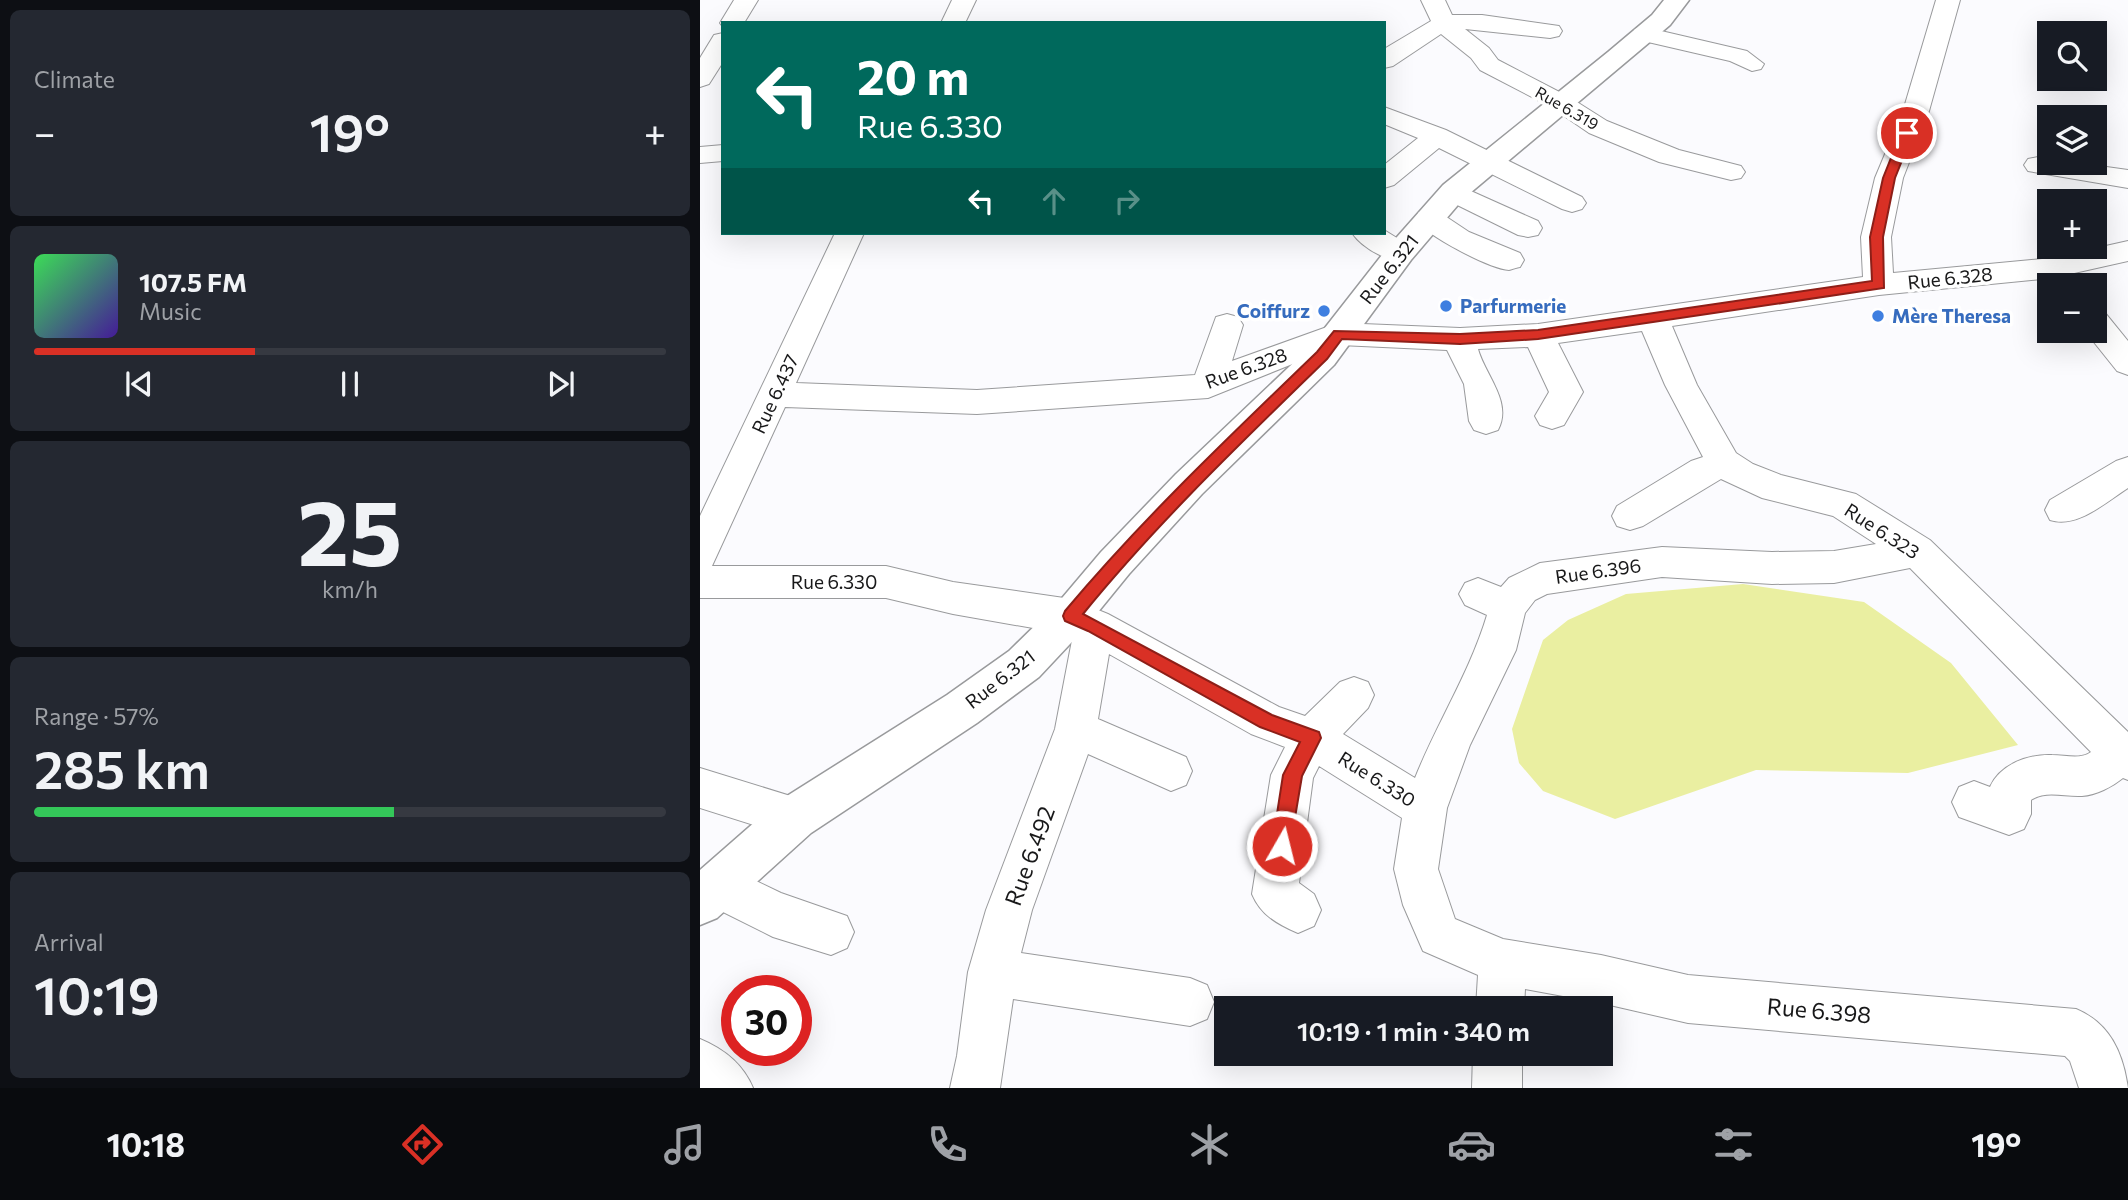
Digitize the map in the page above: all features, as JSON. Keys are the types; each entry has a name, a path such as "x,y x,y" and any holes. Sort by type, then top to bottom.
{"street":[{"path":"734,21 746,0"},
{"path":"954,21 964,0"},
{"name":"Rue 6.319","path":"1433,0 1444,24 1480,53 1489,65 1560,102 1598,127 1657,151 1731,172"},
{"name":"Rue 6.321","path":"709,893 795,817 962,709 1083,621 1115,564 1189,484 1322,356 1400,253 1453,192 1644,34 1677,0"},
{"path":"1879,285 1876,237 1889,178 1916,111 1948,0"},
{"path":"1386,59 1407,43 1444,24 1459,21 1549,31"},
{"path":"1644,34 1738,56 1752,64"},
{"path":"700,79 721,44"},
{"path":"1386,116 1437,136 1572,203"},
{"path":"1386,177 1437,136"},
{"path":"700,155 721,153"},
{"path":"2102,175 2128,179"},
{"path":"1453,192 1528,228"},
{"path":"1429,219 1459,239 1509,260"},
{"name":"Rue 6.437","path":"700,555 848,235"},
{"path":"1370,235 1400,253"},
{"name":"Rue 6.328","path":"2070,273 2128,251"},
{"name":"Rue 6.328","path":"776,394 976,402 1208,386 1339,334 1460,339 1538,335 1879,285 2037,278"},
{"path":"1630,516 1703,471 1724,463 1681,384 1652,317"},
{"path":"1208,386 1227,325"},
{"path":"1538,335 1566,392 1552,416"},
{"path":"2107,337 2128,363"},
{"path":"1460,339 1464,356 1480,384 1486,421"},
{"name":"Rue 6.323","path":"1724,463 1741,474 1775,488 1843,504 1917,551 2124,757"},
{"path":"2063,510 2128,471"},
{"name":"Rue 6.396","path":"1425,808 1451,741 1496,650 1493,601 1540,579 1662,562 1772,568 1834,567 1917,551"},
{"name":"Rue 6.330","path":"700,582 886,582 953,598 1083,621 1266,722 1312,738 1425,808 1416,869 1438,935 1502,962"},
{"name":"Rue 6.492","path":"975,1088 982,1056 992,972 1009,910 1076,729 1083,621"},
{"path":"1298,910 1275,894 1293,775 1312,738 1354,695"},
{"path":"1076,729 1171,771"},
{"path":"1974,802 2009,814 2010,790 2032,776 2092,777 2124,757"},
{"path":"700,788 795,817"},
{"path":"709,893 831,932"},
{"path":"1501,996 1502,962"},
{"name":"Rue 6.398","path":"1502,962 1601,979 1688,999 2076,1033 2090,1046 2104,1088"},
{"path":"992,972 1190,1002"},
{"path":"700,1063 727,1088"},
{"path":"1497,1088 1498,1066"}],"green space":[{"path":"1743,584 1864,602 1951,663 2018,745 1908,773 1756,770 1615,819 1543,791 1519,763 1512,729 1543,640 1568,620 1626,594"}],"place":[{"name":"Parfurmerie","path":"1446,306"},
{"name":"Coiffurz","path":"1324,311"},
{"name":"Mère Theresa","path":"1878,316"}],"route":[{"path":"1282,846 1293,775 1312,738 1266,722 1094,626 1071,616 1115,564 1189,484 1322,356 1339,334 1460,339 1538,335 1879,285 1876,237 1889,178 1907,133"}]}
